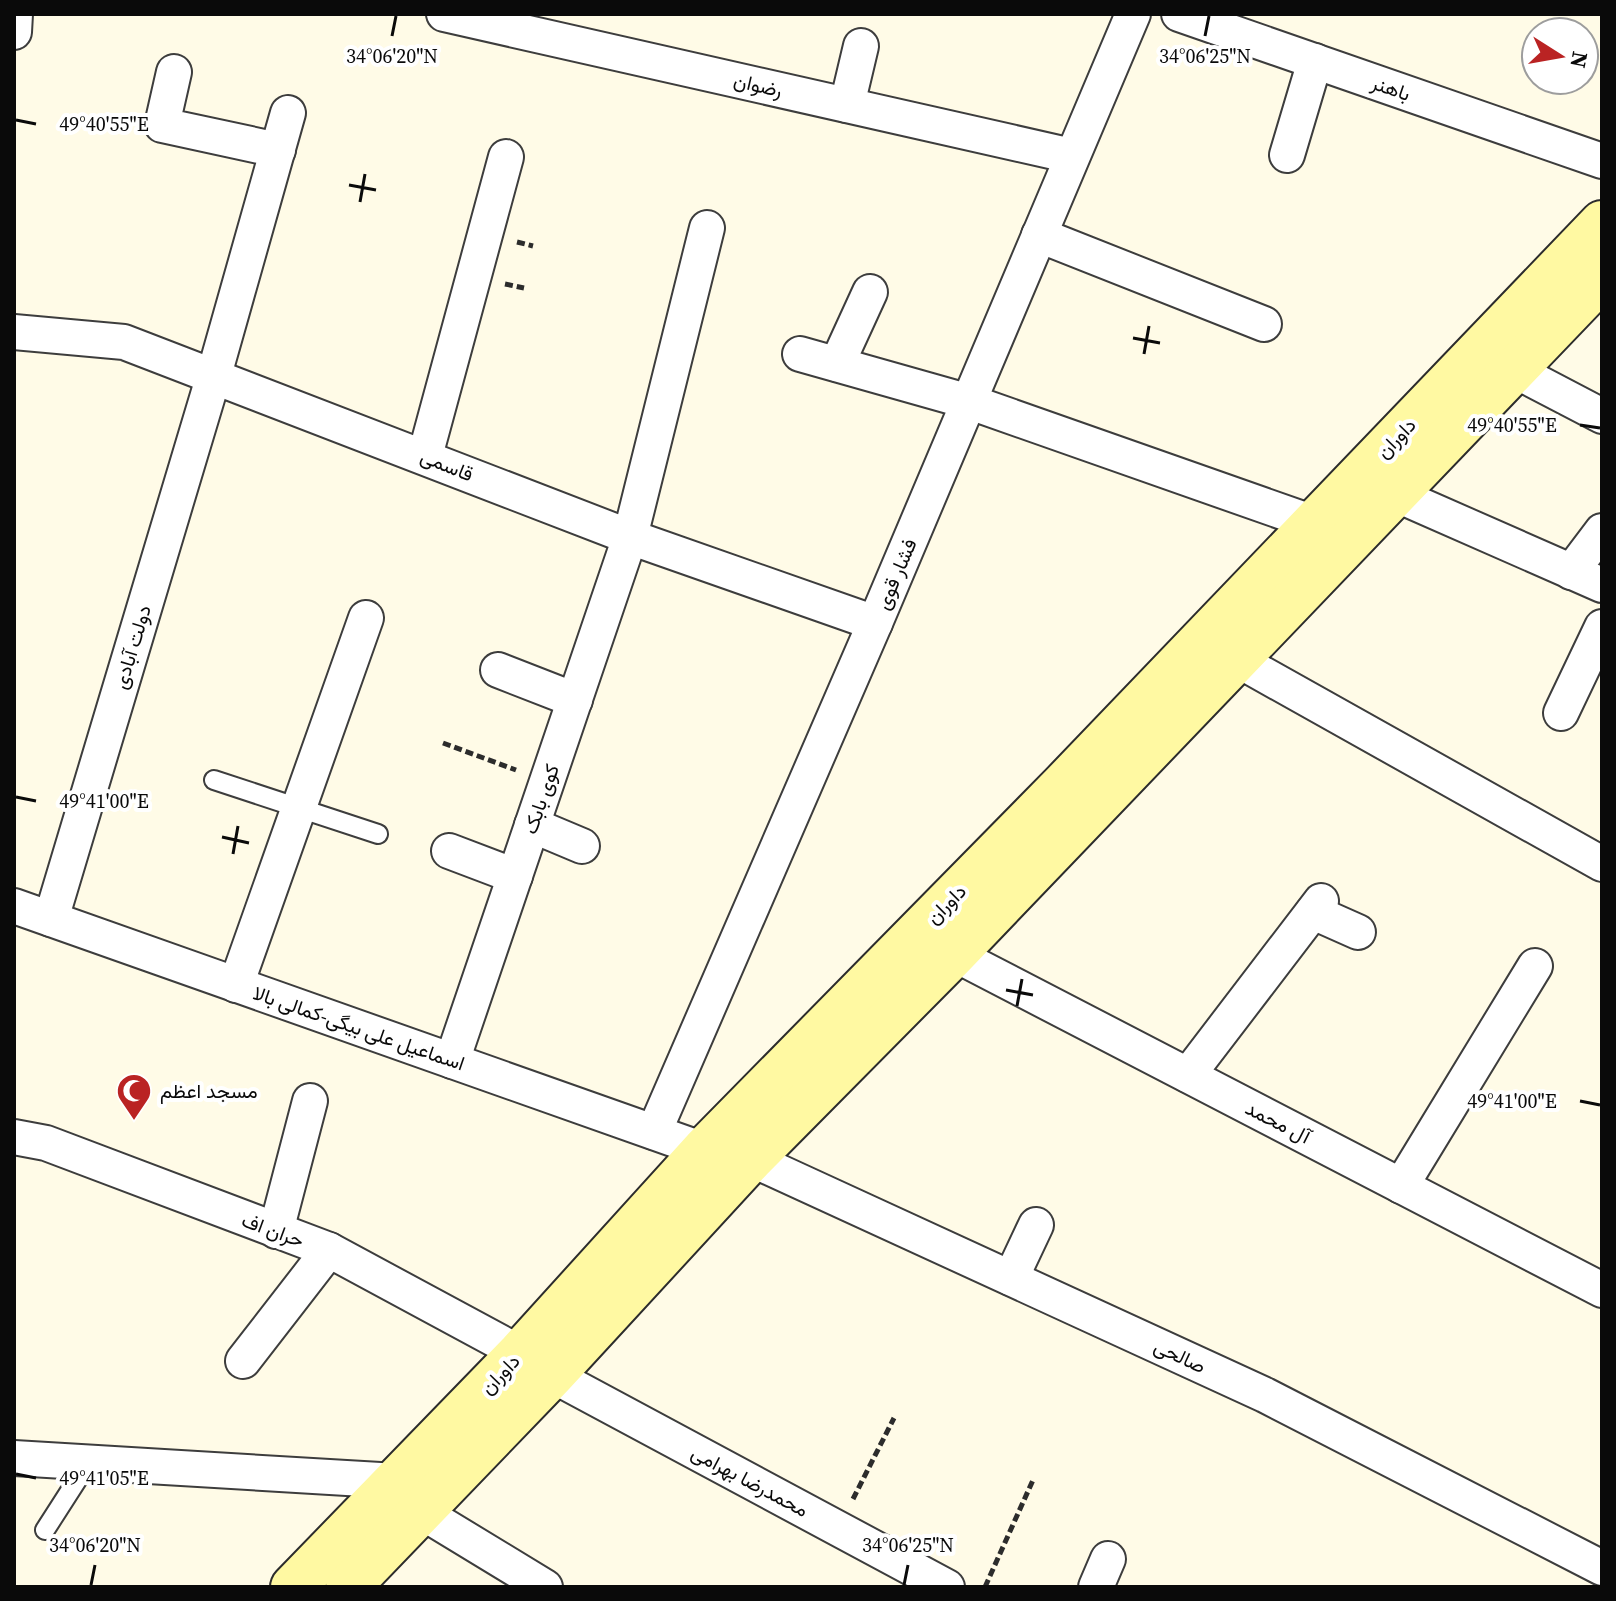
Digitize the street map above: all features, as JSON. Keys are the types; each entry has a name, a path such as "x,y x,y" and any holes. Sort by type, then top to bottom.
{"main road":[{"name":"داوران","path":"293,1587 409,1496 536,1364 751,1159 954,954 1075,800 1314,523 1602,223"},
{"name":"داوران","path":"536,1364 704,1150 1075,800 1236,659 1602,278"},
{"name":"داوران","path":"348,1587 409,1496"}],"street":[{"path":"14,32 15,14"},
{"name":"رضوان","path":"444,14 1072,156"},
{"name":"فشار قوی","path":"654,1132 970,402 1133,14"},
{"name":"باهنر","path":"1179,14 1602,161"},
{"path":"847,105 861,46"},
{"path":"1287,155 1315,61"},
{"path":"174,72 162,125 278,150"},
{"name":"دولت آبادی","path":"51,919 214,375 288,113"},
{"path":"425,456 506,157"},
{"name":"کوی بابک","path":"452,1061 630,537 707,228"},
{"path":"1039,235 1264,324"},
{"path":"837,364 870,292"},
{"name":"قاسمی","path":"14,332 124,342 630,537 875,623"},
{"path":"800,354 970,402 1314,523"},
{"path":"1514,370 1602,416"},
{"path":"1395,494 1602,585"},
{"path":"1571,572 1602,531"},
{"path":"236,985 366,618"},
{"path":"1561,713 1602,627"},
{"path":"1236,659 1602,864"},
{"path":"498,670 575,700"},
{"path":"532,825 582,846"},
{"path":"449,851 515,876"},
{"name":"اسماعیل علی بیگی-کمالی بالا","path":"14,906 704,1150"},
{"path":"1188,1075 1317,906 1358,932"},
{"name":"آل محمد","path":"954,954 1602,1290"},
{"path":"1401,1186 1535,966"},
{"path":"276,1231 310,1101"},
{"name":"حران اف","path":"14,1137 46,1143 329,1250 536,1364"},
{"name":"صالحی","path":"751,1159 1265,1395 1602,1568"},
{"path":"1011,1278 1036,1225"},
{"path":"243,1361 329,1250"},
{"name":"محمدرضا بهرامی","path":"536,1364 947,1587"},
{"path":"14,1458 409,1496 533,1584"}],"lane":[{"path":"214,780 378,834"},
{"path":"45,1530 88,1463"}],"path":[{"path":"443,743 547,782"},
{"path":"838,1528 894,1418"},
{"path":"985,1587 1033,1480"}],"place":[{"name":"مسجد اعظم","path":"134,1122"}]}
